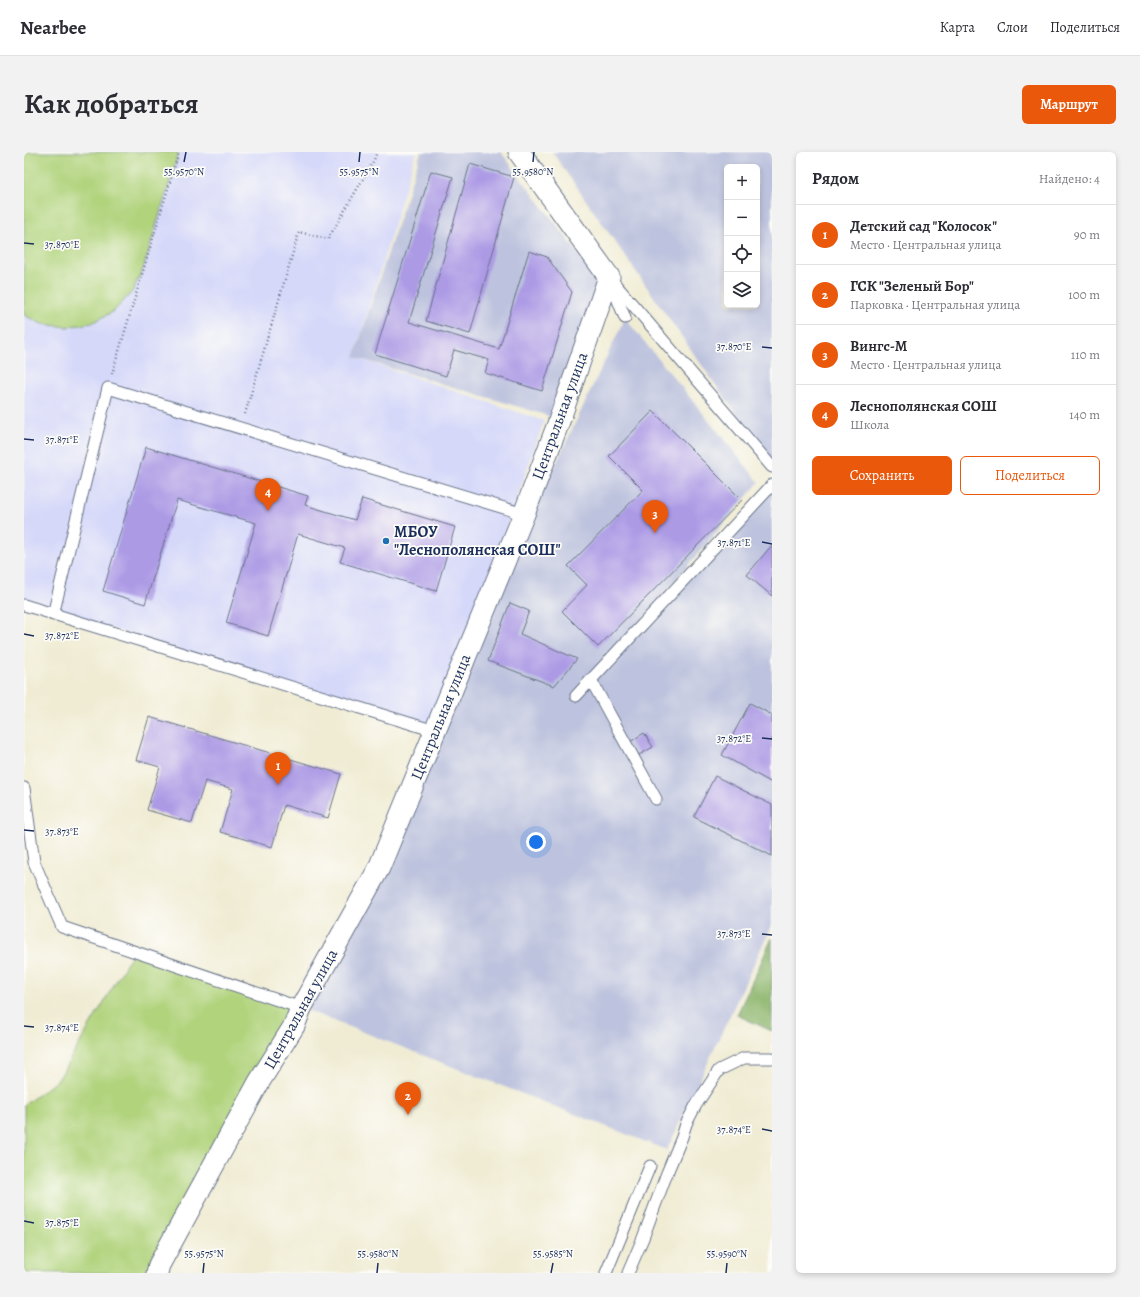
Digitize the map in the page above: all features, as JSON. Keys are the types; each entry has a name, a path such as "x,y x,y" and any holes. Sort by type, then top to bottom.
{"street":[{"path":"519,152 609,277"},
{"name":"Центральная улица","path":"157,1273 159,1265 259,1082 294,1026 301,1008 380,868 524,514 558,424 609,277"}],"lane":[{"path":"609,277 625,318"},
{"path":"609,277 772,467"},
{"path":"53,614 108,388 524,514"},
{"path":"576,696 772,485"},
{"path":"24,605 435,731"},
{"path":"591,680 656,799"},
{"path":"24,788 34,862 62,927 301,1008"},
{"path":"628,1273 643,1238 686,1124 696,1105 719,1070 744,1058 772,1058"},
{"path":"606,1273 650,1166"}],"path":[{"path":"108,388 179,152"},
{"path":"241,428 299,232 328,239 374,160 377,152"}],"shaded area":[{"path":"24,152 416,152 354,357 544,421 435,731 24,601"},
{"path":"421,152 501,152 600,282 552,417 354,357"},
{"path":"552,152 772,152 772,465"},
{"path":"625,318 759,482 600,669 772,485 772,925 667,1150 301,1008 379,868 474,637"}],"green space":[{"path":"24,152 179,152 143,269 132,292 114,311 92,323 67,327 42,324 24,315"},
{"path":"772,938 772,1031 737,1015"},
{"path":"134,951 301,1008 157,1273 24,1273 24,1105 58,1080"}],"building":[{"path":"470,164 514,177 470,334 426,321"},
{"path":"431,171 453,177 409,322 499,349 529,251 547,257 572,292 542,391 485,373 489,360 454,350 446,376 375,354"},
{"path":"653,411 742,500 598,647 562,611 587,585 568,566 643,490 609,456"},
{"name":"МБОУ \"Леснополянская СОШ\"","path":"146,447 308,496 305,505 355,520 362,499 455,527 436,591 340,562 345,548 298,534 268,636 226,623 256,523 177,500 145,604 103,591"},
{"path":"772,545 772,596 747,575"},
{"path":"510,603 529,611 520,634 577,659 554,686 488,661"},
{"path":"750,703 772,715 772,783 722,755"},
{"path":"149,717 341,774 328,818 284,805 272,847 220,832 233,789 205,781 192,823 147,810 160,767 136,760"},
{"path":"644,733 653,747 639,755 630,742"},
{"path":"715,776 772,805 772,856 694,817"}],"place":[{"name":"Леснополянская СОШ","path":"268,511"},
{"name":"Вингс-М","path":"655,533"},
{"name":"МБОУ \"Леснополянская СОШ\"","path":"386,541"},
{"name":"Детский сад \"Колосок\"","path":"278,785"},
{"name":"ГСК \"Зеленый Бор\"","path":"408,1115"}]}
